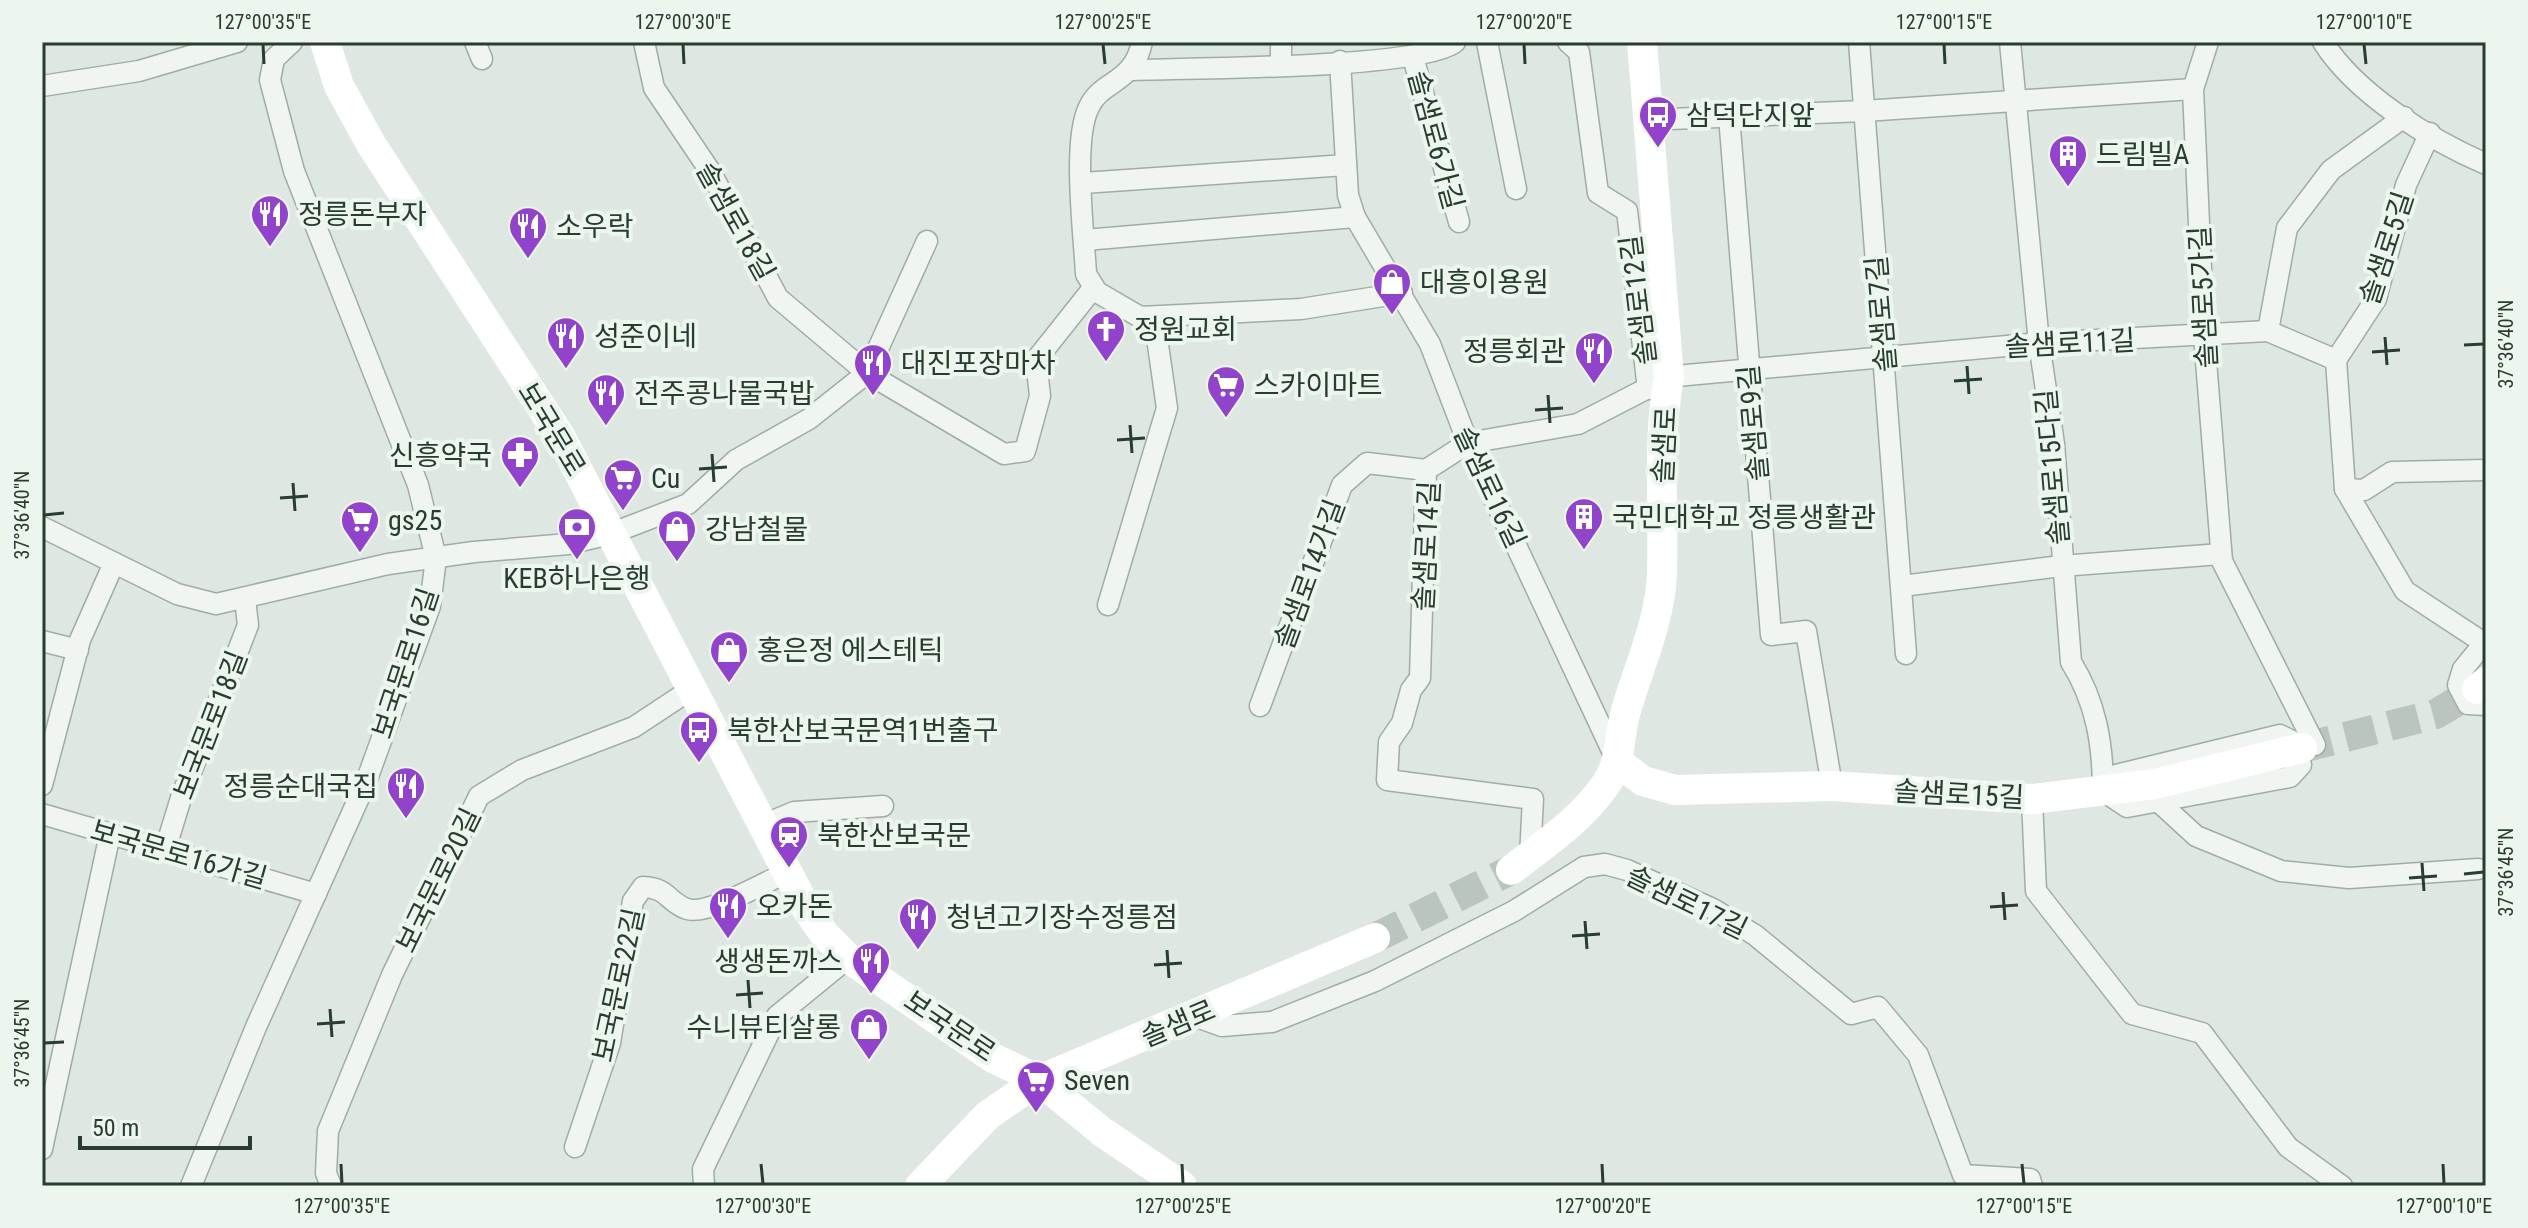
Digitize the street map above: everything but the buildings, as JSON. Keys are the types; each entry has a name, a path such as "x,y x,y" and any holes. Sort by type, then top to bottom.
{"main road":[{"name":"보국문로","path":"325,42 339,86 371,144 560,436 690,690 818,925 848,958 993,1058 1039,1080 1101,1131 1182,1186"},
{"name":"솔샘로","path":"1521,863 1593,801 1618,762 1624,716 1655,616 1662,576 1661,425 1642,42"},
{"name":"솔샘로15길","path":"1618,762 1643,781 1675,790 1832,786 2032,799 2155,784 2304,748"},
{"name":"솔샘로","path":"920,1186 988,1115 1039,1080 1375,938"}],"street":[{"path":"42,86 139,71 237,42"},
{"name":"보국문로16길","path":"191,1186 256,1027 366,782 430,606 436,558 418,485 294,171 270,80 274,59 292,42"},
{"name":"솔샘로18길","path":"644,42 654,88 710,171 778,298 864,375 1004,454 1025,451 1040,396 1036,360 1094,287"},
{"path":"1142,42 1132,70 1090,104 1080,130 1086,274 1094,287 1140,317 1301,309 1402,293"},
{"path":"1281,42 1281,64"},
{"name":"솔샘로6가길","path":"1132,70 1413,57 1445,50 1455,42"},
{"path":"1487,42 1516,189"},
{"name":"솔샘로12길","path":"1568,42 1579,52 1598,193 1627,211 1659,383"},
{"name":"솔샘로7길","path":"1859,42 1906,654"},
{"name":"솔샘로15다길","path":"2010,42 2018,100 2039,343 2054,444 2061,566 2071,662 2088,689 2103,750 2103,791"},
{"name":"솔샘로5가길","path":"2208,42 2193,89 2204,336 2221,554 2304,748"},
{"path":"2323,42 2338,66 2380,104 2486,164"},
{"name":"솔샘로6가길","path":"1413,57 1459,222"},
{"name":"솔샘로16길","path":"1340,61 1348,195 1355,217 1430,344 1468,443 1618,762"},
{"path":"1646,120 1864,111 2193,89"},
{"name":"솔샘로9길","path":"1729,116 1771,635 1806,631 1832,786"},
{"path":"2268,331 2287,228 2331,170 2404,117"},
{"name":"솔샘로5길","path":"2336,360 2376,299 2406,185 2430,133"},
{"path":"1083,183 1346,165"},
{"path":"1085,240 1355,217"},
{"path":"42,527 177,594 216,604 388,564 568,544 610,534 688,504 736,460 809,419 864,375 927,241"},
{"path":"1108,605 1167,408 1154,317"},
{"name":"솔샘로11길","path":"1659,383 1748,370 2039,343 2268,331 2336,360"},
{"path":"2336,360 2345,489 2405,591 2485,642 2463,669 2458,685 2468,704 2483,692"},
{"name":"솔샘로14길","path":"1387,780 1389,742 1402,723 1411,690 1420,678 1426,470 1468,443 1578,424 1659,383"},
{"name":"솔샘로14가길","path":"1260,706 1342,485 1367,463 1426,470"},
{"path":"2345,489 2364,490 2392,472 2486,470"},
{"path":"1902,586 2061,566 2221,554"},
{"path":"42,785 78,650 114,563"},
{"name":"보국문로18길","path":"165,850 181,798 248,625 245,599"},
{"path":"42,641 78,650"},
{"name":"보국문로20길","path":"331,1186 326,1173 328,1131 392,975 479,796 522,770 634,727 690,690"},
{"path":"2103,791 2127,807 2290,777 2301,765 2304,748"},
{"name":"솔샘로","path":"1387,780 1533,799 1521,863"},
{"path":"2032,799 2036,891 2132,1014 2202,1033 2288,1147 2342,1186"},
{"path":"2160,803 2196,836 2281,871 2349,878 2478,869"},
{"path":"763,825 794,812 883,806"},
{"name":"보국문로16가길","path":"42,814 316,894"},
{"path":"42,1149 110,834"},
{"name":"솔샘로17길","path":"1194,1016 1222,1026 1272,1022 1375,981 1514,911 1584,867 1605,864 1627,870 1713,909 1755,935 1851,1014 1878,1007 1918,1055 1963,1175 2030,1179 2032,1186"},
{"name":"보국문로22길","path":"575,1147 610,1043 633,901 643,887 660,887 684,908 700,911 787,872"},
{"path":"704,1186 703,1169 777,1016 848,958"}],"tunnel":[{"path":"2302,748 2436,714 2477,689"},
{"path":"1375,938 1511,870"}],"place":[{"name":"삼덕단지앞","path":"1658,149"},
{"name":"드림빌A","path":"2068,188"},
{"name":"정릉돈부자","path":"270,248"},
{"name":"소우락","path":"528,260"},
{"name":"대흥이용원","path":"1392,316"},
{"name":"정원교회","path":"1106,363"},
{"name":"성준이네","path":"566,370"},
{"name":"정릉회관","path":"1594,385"},
{"name":"대진포장마차","path":"873,397"},
{"name":"스카이마트","path":"1226,419"},
{"name":"전주콩나물국밥","path":"606,427"},
{"name":"신흥약국","path":"520,489"},
{"name":"Cu","path":"623,512"},
{"name":"국민대학교 정릉생활관","path":"1584,551"},
{"name":"gs25","path":"360,554"},
{"name":"KEB하나은행","path":"577,561"},
{"name":"강남철물","path":"677,563"},
{"name":"홍은정 에스테틱","path":"729,684"},
{"name":"북한산보국문역1번출구","path":"699,764"},
{"name":"정릉순대국집","path":"406,820"},
{"name":"북한산보국문","path":"789,869"},
{"name":"오카돈","path":"728,940"},
{"name":"청년고기장수정릉점","path":"918,951"},
{"name":"생생돈까스","path":"871,995"},
{"name":"수니뷰티살롱","path":"869,1061"},
{"name":"Seven","path":"1036,1114"}]}
